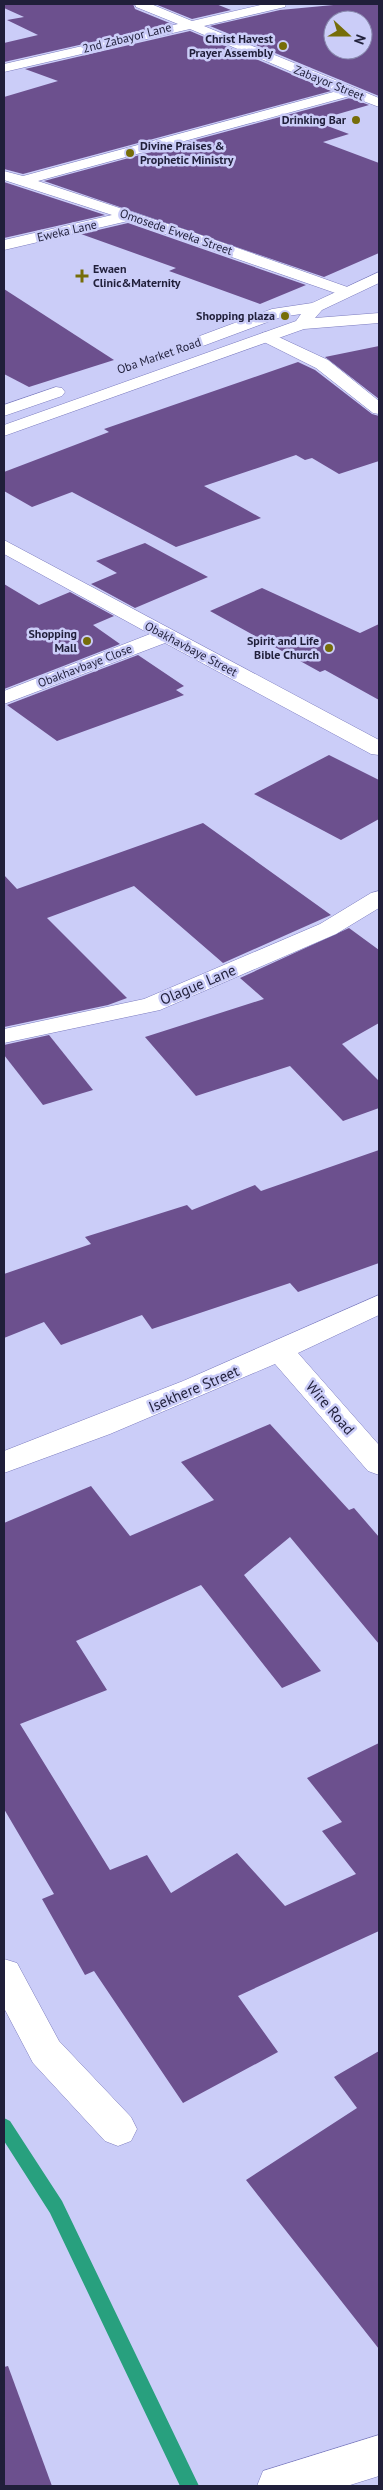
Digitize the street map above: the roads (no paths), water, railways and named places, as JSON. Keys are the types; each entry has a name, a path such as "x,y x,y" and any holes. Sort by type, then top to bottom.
{"street":[{"name":"Zabayor Street","path":"141,4 348,92 379,103"},
{"name":"2nd Zabayor Lane","path":"4,68 187,24 280,4"},
{"path":"22,181 348,92"},
{"name":"Omosede Eweka Street","path":"4,175 129,216 347,292"},
{"name":"Eweka Lane","path":"4,245 129,216"},
{"path":"302,324 316,306 378,280"},
{"name":"Oba Market Road","path":"192,345 278,312 316,306"},
{"path":"302,324 379,318"},
{"name":"Oba Market Road","path":"4,431 302,324"},
{"path":"268,337 322,364 379,409"},
{"path":"4,411 70,388"},
{"name":"Obakhavbaye Street","path":"4,546 379,749"},
{"name":"Obakhavbaye Close","path":"4,698 166,635"},
{"name":"Olague Lane","path":"4,1036 151,1006 328,929 379,898"},
{"name":"Isekhere Street","path":"4,1462 114,1423 281,1352 379,1304"},
{"name":"Wire Road","path":"281,1352 379,1464"},
{"path":"4,1974 46,2052 118,2129"},
{"path":"283,2485 379,2456"}],"waterway":[{"path":"4,2126 56,2207 190,2486"}],"place":[{"name":"Christ Havest Prayer Assembly","path":"283,46"},
{"name":"Drinking Bar","path":"356,120"},
{"name":"Divine Praises & Prophetic Ministry","path":"130,153"},
{"name":"Ewaen Clinic&Maternity","path":"82,276"},
{"name":"Shopping plaza","path":"285,316"},
{"name":"Shopping Mall","path":"87,641"},
{"name":"Spirit and Life Bible Church","path":"329,648"}]}
